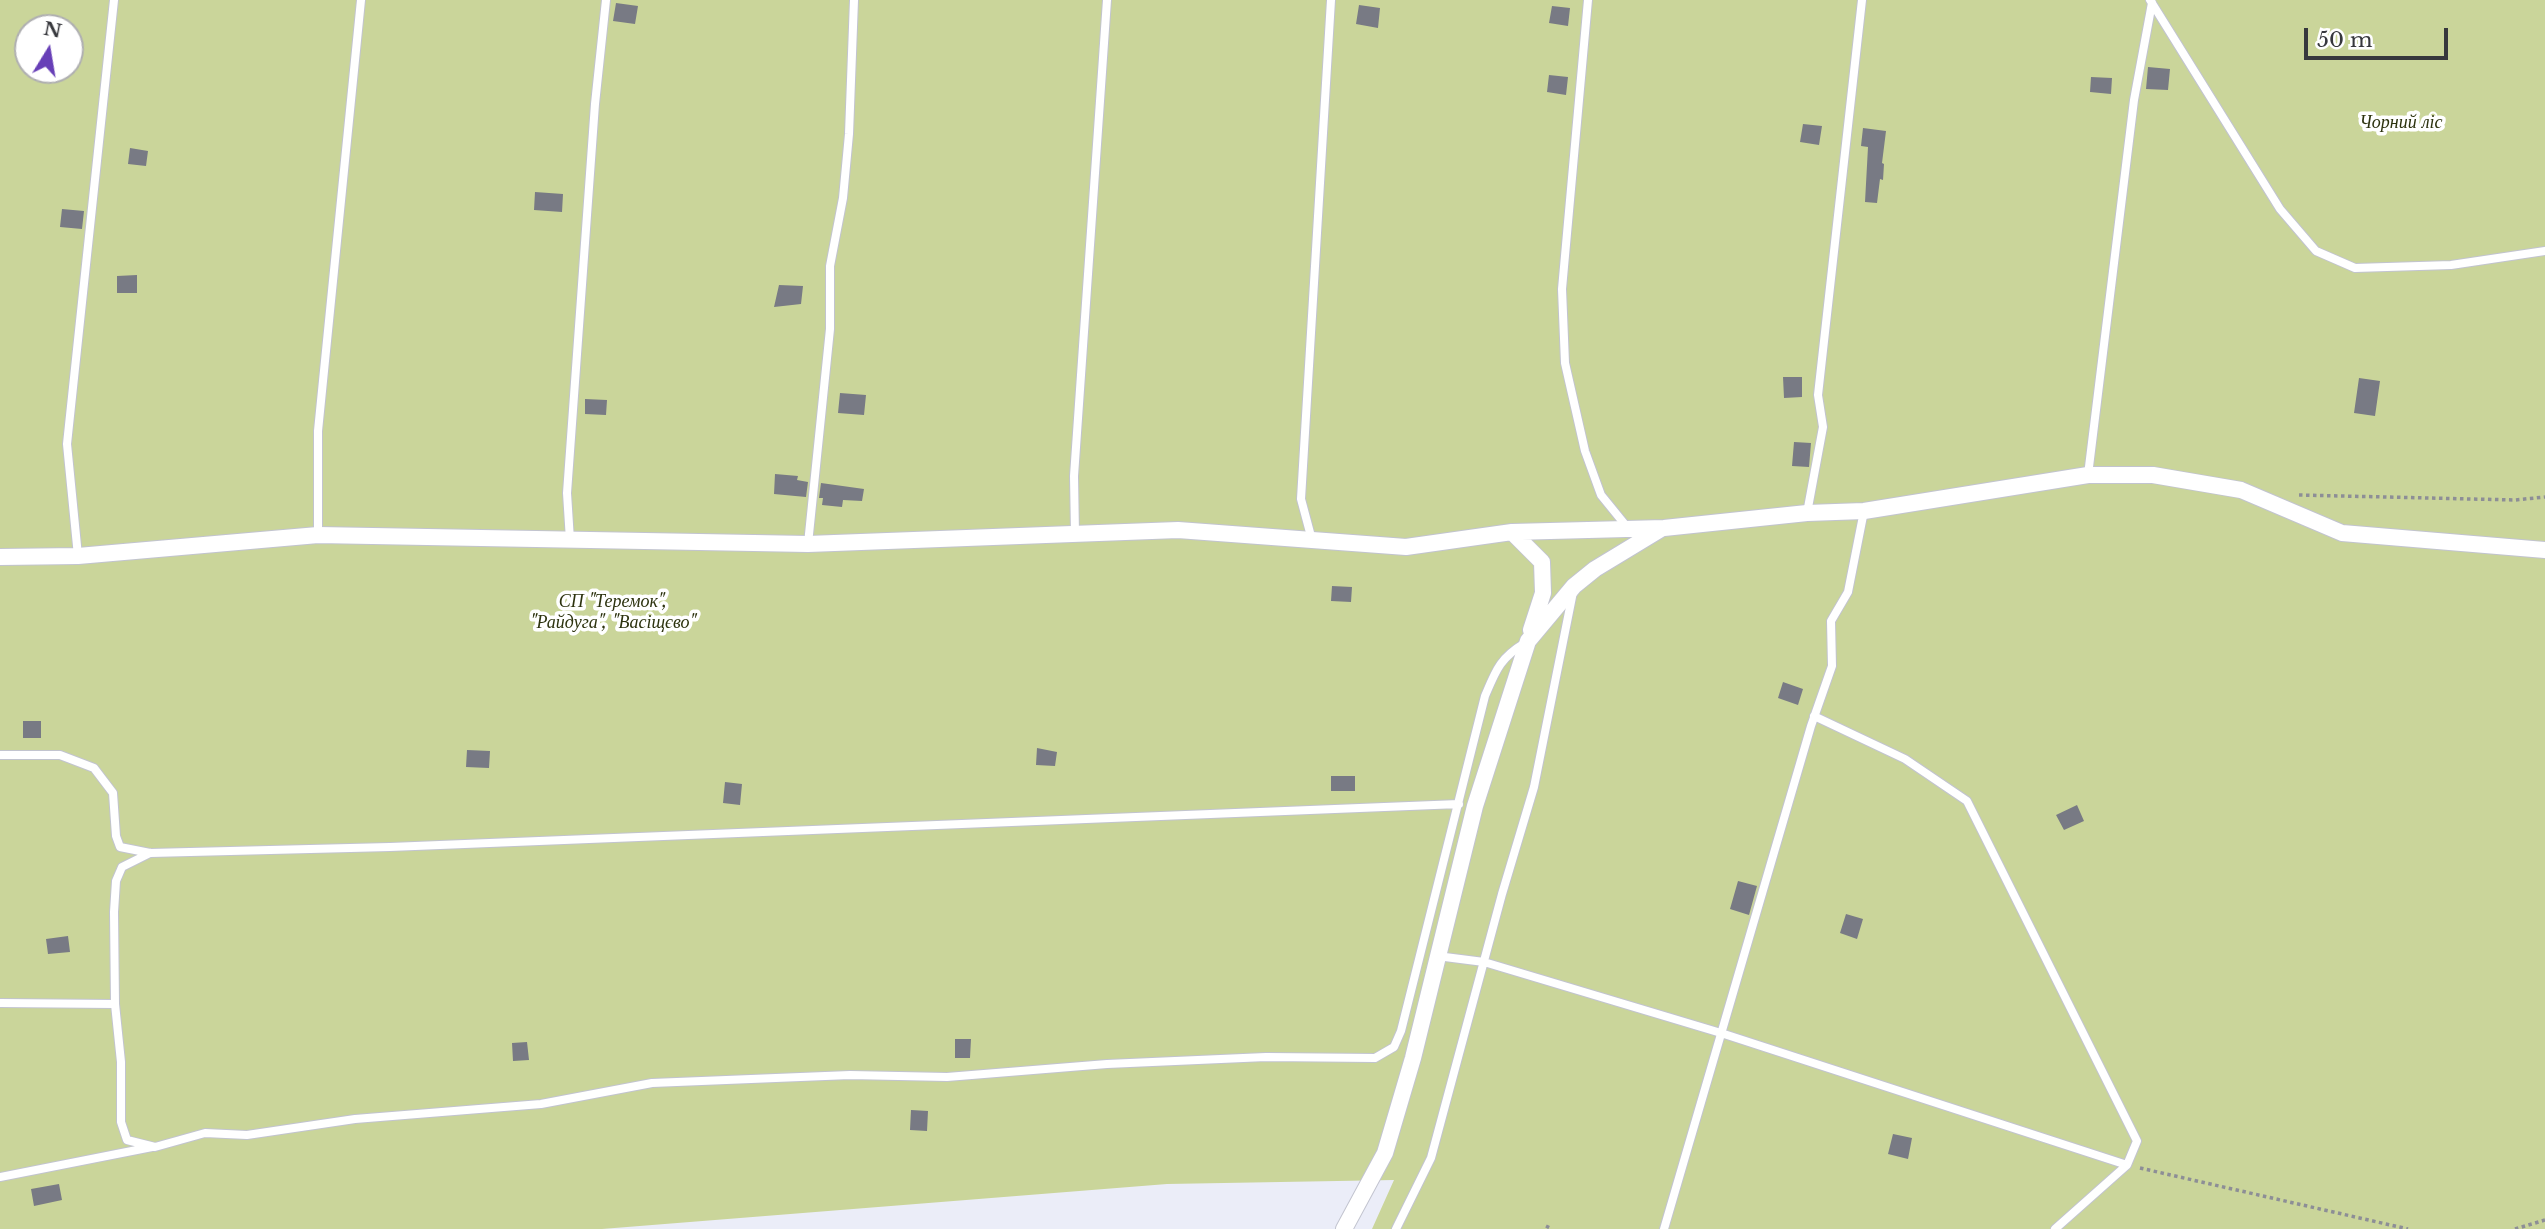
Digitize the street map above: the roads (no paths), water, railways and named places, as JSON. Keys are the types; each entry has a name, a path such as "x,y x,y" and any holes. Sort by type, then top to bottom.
{"street":[{"path":"0,557 78,556 318,535 808,544 1178,530 1406,547 1511,532 1664,528 1807,513 1864,511 2088,475 2153,475 2241,490 2342,533 2545,550"},
{"path":"1528,641 1556,604 1574,586 1595,569 1664,528"},
{"path":"1344,1229 1385,1153 1413,1058 1475,806 1543,593 1542,562 1511,532"}],"lane":[{"path":"78,556 67,444 114,0"},
{"path":"318,535 318,431 361,0"},
{"path":"570,540 567,494 595,104 606,0"},
{"path":"808,544 830,329 830,266 843,198 849,134 855,0"},
{"path":"1075,534 1074,476 1107,0"},
{"path":"1312,540 1301,499 1331,0"},
{"path":"1588,0 1562,289 1565,363 1584,451 1601,495 1629,530"},
{"path":"1807,513 1823,427 1818,395 1862,0"},
{"path":"2151,1 2280,209 2316,251 2355,268 2451,265 2545,251"},
{"path":"2088,475 2134,100 2151,1"},
{"path":"1664,1229 1814,716 1832,666 1831,621 1848,592 1864,511"},
{"path":"1396,1229 1431,1158 1534,787 1574,586"},
{"path":"0,1177 155,1147 205,1133 247,1135 355,1119 541,1104 652,1083 849,1075 947,1077 1107,1064 1266,1057 1375,1058 1394,1047 1401,1031 1485,696 1497,666 1509,653 1528,641"},
{"path":"1814,716 1905,759 1967,801 2137,1141 2127,1165 2055,1229"},
{"path":"0,755 60,755 94,768 113,793 116,836 120,847 150,853 390,847 1459,804"},
{"path":"150,853 122,867 116,881 115,1004 121,1062 121,1122 127,1140 155,1147"},
{"path":"1437,956 1484,962 1721,1033 2127,1165"},
{"path":"0,1003 115,1004"}],"park label":[{"name":"Чорний ліс","path":"2401,123"},
{"name":"СП \"Теремок\", \"Райдуга\", \"Васіщєво\"","path":"613,612"}]}
